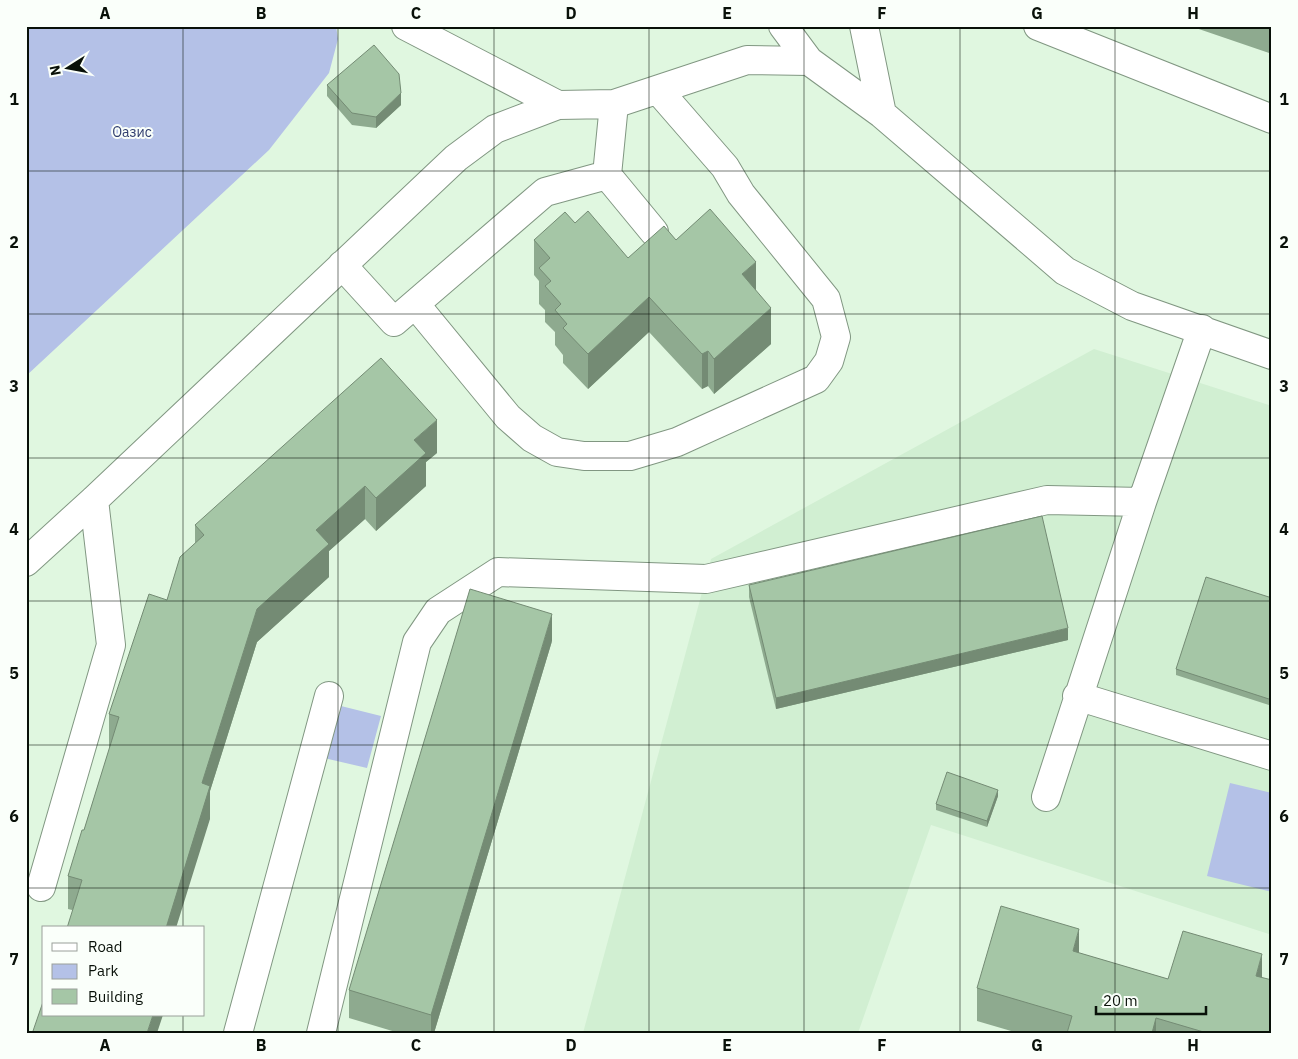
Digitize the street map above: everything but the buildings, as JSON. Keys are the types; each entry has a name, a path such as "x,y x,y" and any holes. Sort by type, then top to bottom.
{"street":[{"path":"406,26 558,105"},
{"path":"783,26 809,61 882,114 1065,271 1132,306 1272,354"},
{"path":"864,26 882,114"},
{"path":"1038,26 1272,119"},
{"path":"26,562 456,158 495,130 558,105 614,104 746,60 809,61"},
{"path":"415,304 508,417 532,438 557,452 584,456 630,456 676,442 816,379 829,361 836,336 826,299 741,194 725,167 658,90"},
{"path":"614,104 607,175 654,232"},
{"path":"342,265 394,322 545,192 607,175"},
{"path":"1046,797 1142,502 1202,329"},
{"path":"41,887 111,645 94,500"},
{"path":"321,1033 418,642 438,611 498,572 706,579 1047,500 1142,502"},
{"path":"238,1033 329,696"},
{"path":"1078,696 1272,756"}],"shaded area":[{"path":"1094,349 1272,406 1272,935 931,825 858,1033 583,1033 711,559"}],"green space":[{"name":"Оазис","path":"26,26 336,26 338,39 329,73 269,150 26,376"},
{"path":"337,705 381,716 367,768 324,758"},
{"path":"1230,783 1272,793 1272,892 1207,876"}]}
